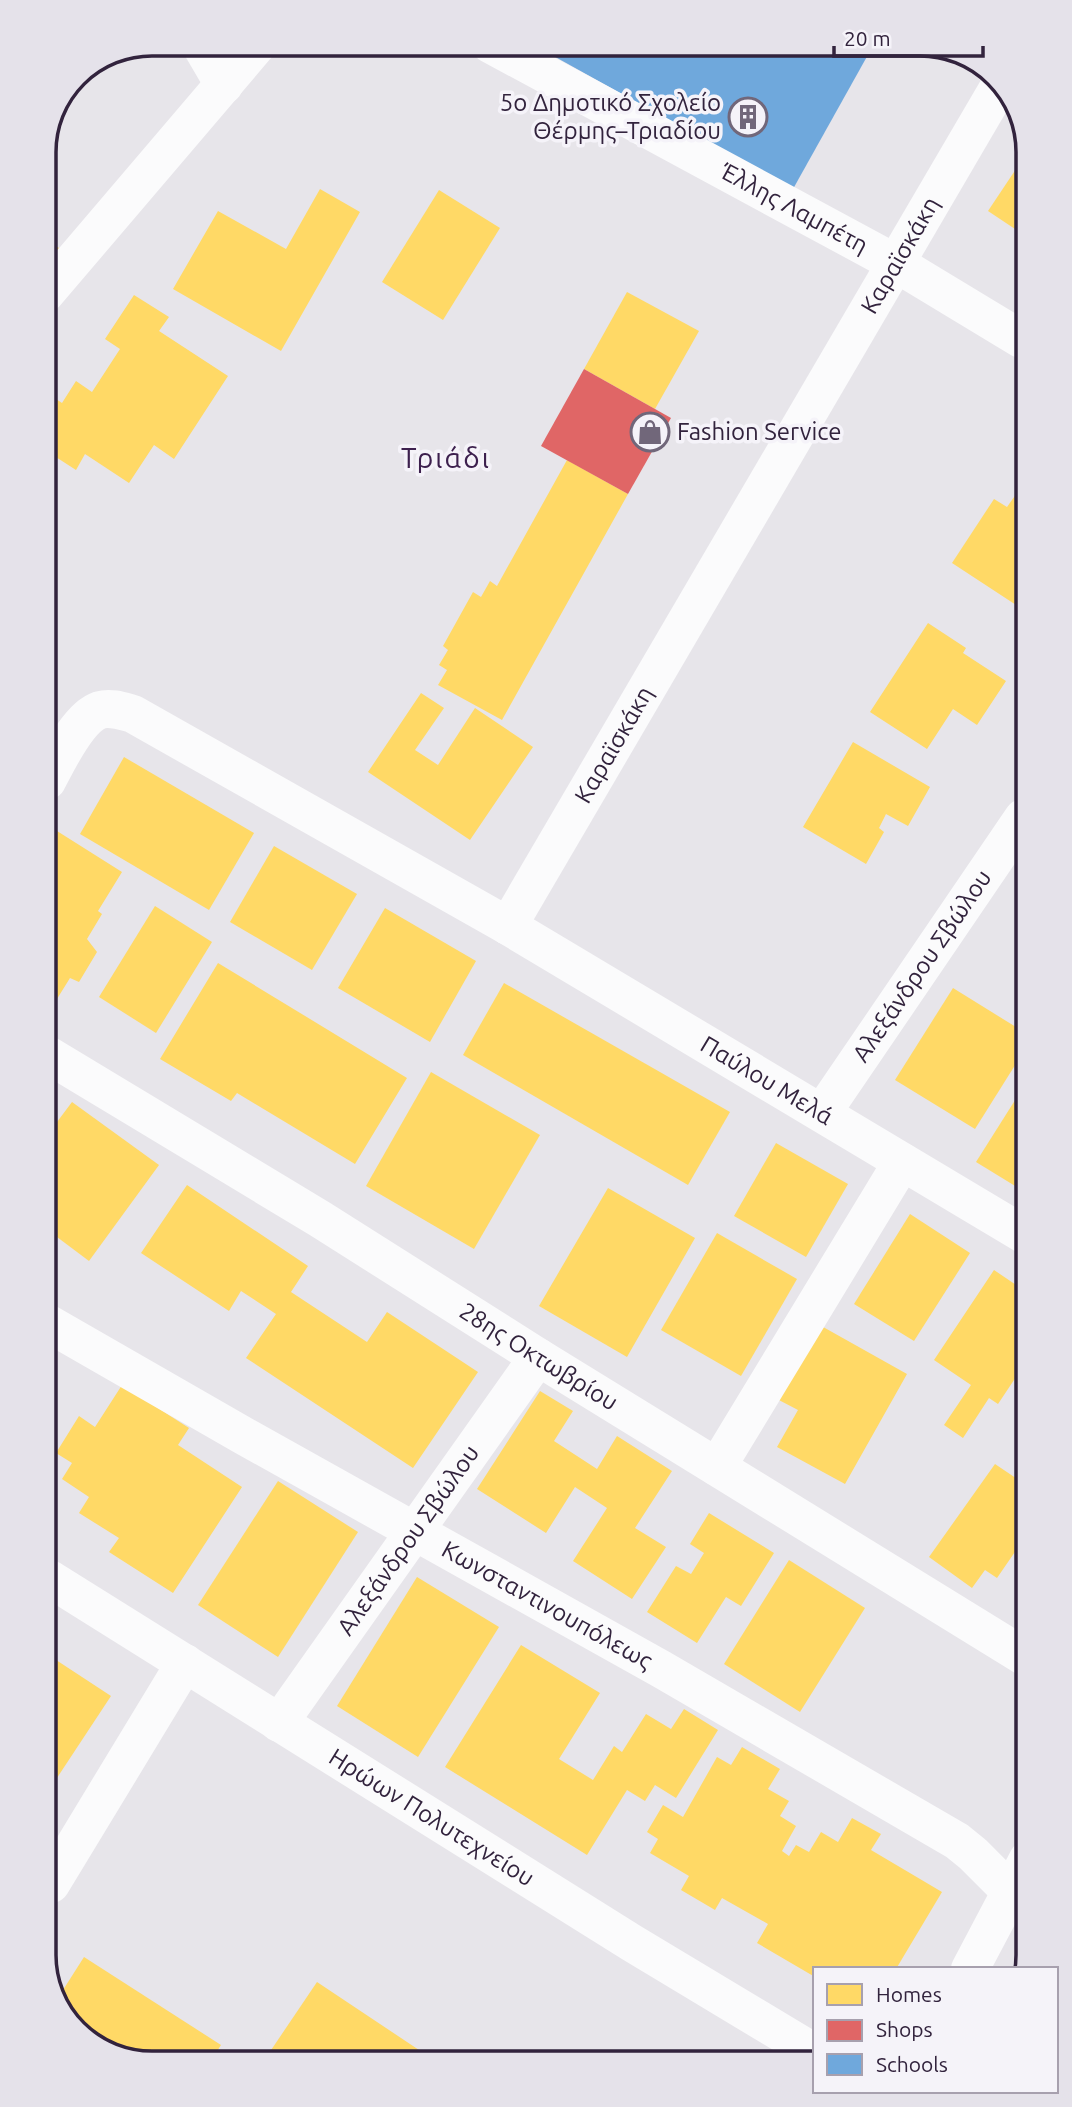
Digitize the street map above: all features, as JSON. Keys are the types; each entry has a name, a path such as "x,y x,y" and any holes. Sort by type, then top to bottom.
{"street":[{"path":"207,56 223,85"},
{"path":"56,281 248,56"},
{"name":"Έλλης Λαμπέτη","path":"512,56 897,264 1016,336"},
{"name":"Καραϊσκάκη","path":"508,926 995,93"},
{"path":"56,766 77,730 89,716 100,710 114,709 133,714 508,926"},
{"name":"Αλεξάνδρου Σβώλου","path":"822,1113 1016,828"},
{"name":"Παύλου Μελά","path":"508,926 1016,1230"},
{"name":"28ης Οκτωβρίου","path":"56,1060 274,1190 538,1357 1016,1651"},
{"path":"717,1467 902,1162"},
{"name":"Κωνσταντινουπόλεως","path":"56,1328 413,1532 661,1669 957,1842 1016,1883"},
{"name":"Αλεξάνδρου Σβώλου","path":"279,1723 538,1357"},
{"name":"Ηρώων Πολυτεχνείου","path":"56,1583 632,1943 812,2051"},
{"path":"56,1876 185,1663"},
{"path":"971,1967 1016,1896"}],"building: Homes":[{"path":"1016,169 1016,230 988,211"},
{"path":"320,189 360,212 281,351 173,289 218,211 286,249"},
{"path":"439,190 500,228 443,320 382,282"},
{"path":"627,292 699,331 655,409 584,369"},
{"path":"134,295 169,317 159,331 228,376 174,459 154,445 129,483 85,454 76,470 56,457 56,399 62,403 76,381 92,392 120,349 105,339"},
{"path":"567,460 628,494 502,720 438,685 447,670 439,665 448,650 443,646 473,592 481,597 490,581 497,586"},
{"path":"1016,494 1016,605 952,563 994,499 1007,507"},
{"path":"928,623 966,648 963,653 1006,681 977,725 953,709 927,749 870,712"},
{"path":"421,693 444,708 415,750 438,765 475,708 533,747 470,840 368,772"},
{"path":"853,742 930,787 908,826 886,814 879,828 884,832 866,864 803,827"},
{"path":"124,757 254,833 209,910 80,834"},
{"path":"56,832 122,872 98,911 102,914 87,939 97,952 79,982 70,978 56,1001"},
{"path":"274,846 357,894 312,970 230,922"},
{"path":"155,906 212,942 156,1033 99,997"},
{"path":"385,908 476,961 430,1042 338,988"},
{"path":"218,963 407,1078 355,1164 237,1093 231,1101 160,1059"},
{"path":"504,983 730,1112 688,1185 463,1055"},
{"path":"953,988 1016,1027 1016,1064 975,1129 895,1080"},
{"path":"431,1072 540,1135 474,1249 366,1186"},
{"path":"1016,1099 1016,1186 976,1162"},
{"path":"72,1102 159,1165 89,1261 56,1236 56,1123"},
{"path":"776,1143 848,1184 806,1257 734,1216"},
{"path":"187,1185 308,1266 291,1292 367,1342 387,1312 478,1372 413,1468 246,1358 276,1314 241,1291 229,1311 141,1253"},
{"path":"608,1188 695,1238 627,1357 539,1306"},
{"path":"910,1214 970,1253 914,1341 854,1304"},
{"path":"717,1233 797,1279 741,1376 661,1330"},
{"path":"994,1270 1016,1285 1016,1377 998,1404 989,1398 963,1438 944,1425 971,1385 934,1360"},
{"path":"816,1323 907,1374 845,1484 777,1447 798,1410 775,1398"},
{"path":"122,1385 189,1428 178,1445 242,1487 173,1593 109,1552 119,1538 79,1513 89,1497 62,1479 72,1463 56,1453 79,1416 95,1427"},
{"path":"540,1391 573,1411 554,1441 597,1469 617,1436 672,1471 635,1528 666,1547 632,1599 573,1561 607,1508 575,1487 546,1533 477,1489"},
{"path":"995,1464 1016,1478 1016,1550 997,1578 985,1570 972,1588 929,1557"},
{"path":"278,1481 358,1532 278,1657 198,1605"},
{"path":"709,1513 774,1553 741,1606 726,1597 697,1643 647,1612 676,1566 691,1574 704,1553 690,1544"},
{"path":"789,1560 865,1608 800,1712 724,1664"},
{"path":"417,1577 499,1627 418,1757 337,1706"},
{"path":"521,1645 600,1693 559,1759 593,1780 614,1746 622,1752 646,1714 671,1729 684,1709 718,1730 676,1798 655,1785 645,1801 627,1790 587,1855 445,1767"},
{"path":"56,1660 111,1696 56,1779"},
{"path":"742,1747 780,1769 768,1789 789,1801 780,1816 796,1826 782,1851 789,1856 796,1845 809,1852 821,1832 838,1842 852,1818 881,1834 871,1850 942,1892 897,1967 813,1967 813,1976 757,1943 768,1924 722,1898 715,1910 681,1890 689,1876 650,1853 658,1839 647,1832 663,1805 683,1817 717,1757 731,1765"},
{"path":"84,1957 221,2045 217,2051 146,2051 121,2046 89,2027 76,2013 63,1991"},
{"path":"317,1982 420,2051 270,2051"}],"building: Shops":[{"path":"584,369 671,418 628,494 541,446"}],"building: Schools":[{"name":"5ο Δημοτικό Σχολείο Θέρμης–Τριαδίου","path":"554,56 867,56 793,189"}],"place":[{"name":"5ο Δημοτικό Σχολείο Θέρμης–Τριαδίου","path":"748,117"},
{"name":"Fashion Service","path":"650,432"}],"district":[{"name":"Τριάδι","path":"446,458"}]}
